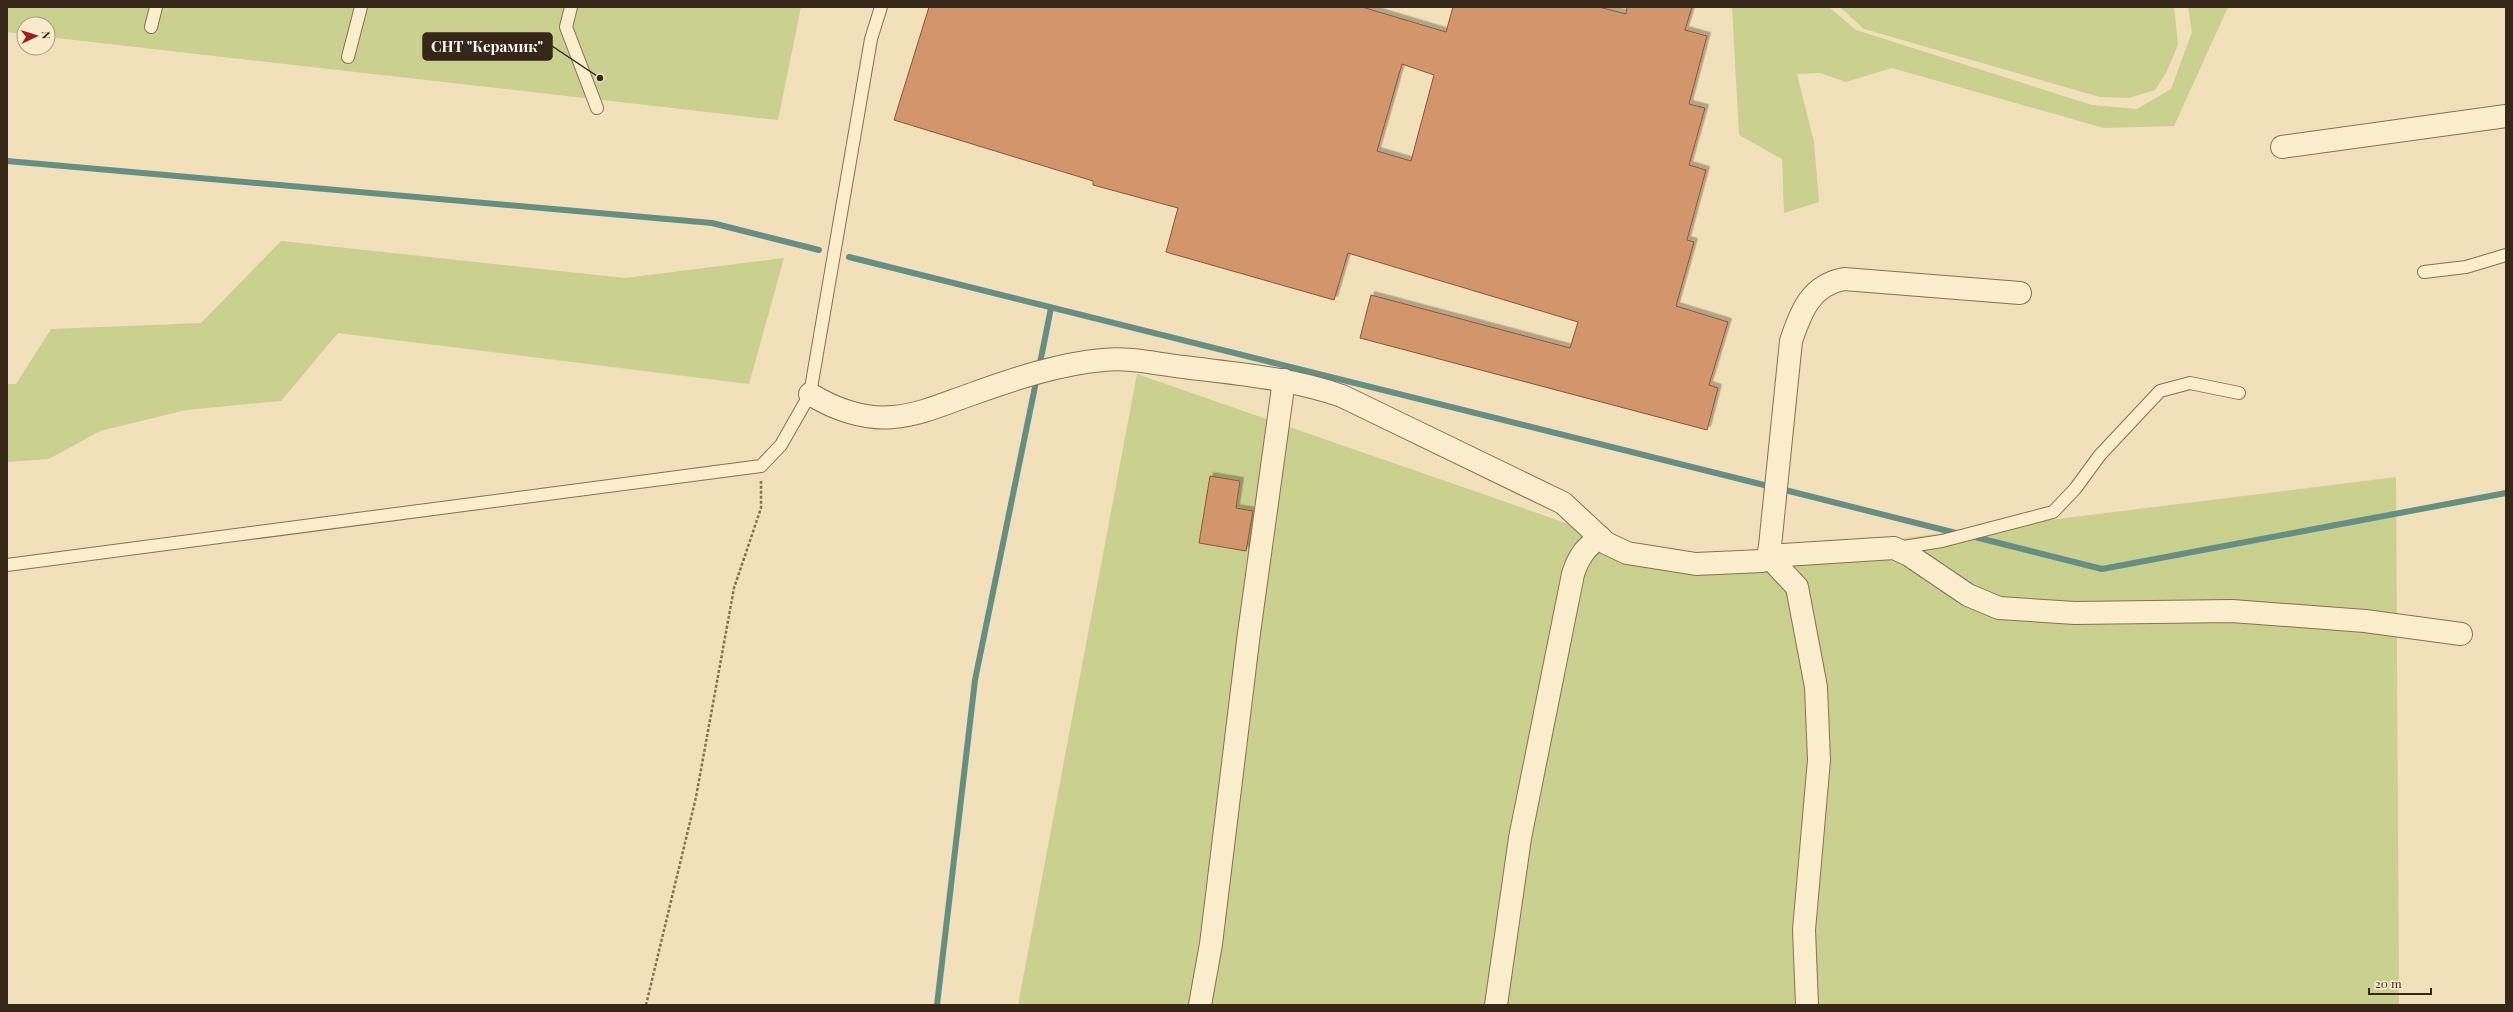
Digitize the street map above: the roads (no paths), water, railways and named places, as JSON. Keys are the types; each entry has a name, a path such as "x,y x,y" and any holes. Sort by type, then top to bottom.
{"street":[{"path":"2282,147 2506,116"},
{"path":"1806,1005 1804,930 1819,760 1816,688 1797,587 1768,556 1791,341 1799,316 1814,292 1831,281 1844,279 2020,293"},
{"path":"810,394 828,405 860,414 892,417 921,412 1015,379 1056,368 1103,360 1128,359 1284,380 1311,385 1342,396 1563,503 1600,537 1627,554 1696,564 1762,561 1768,556 1894,548 1909,555 1968,595 1998,608 2075,613 2232,611 2365,621 2461,634"},
{"path":"1200,1005 1211,944 1249,633 1284,380"},
{"path":"1496,1005 1520,838 1573,574 1579,556 1587,546 1600,537"}],"lane":[{"path":"151,28 156,7"},
{"path":"348,57 361,7"},
{"path":"571,7 566,28 598,108"},
{"path":"7,565 762,466 781,445 810,394 871,40 881,7"},
{"path":"2424,272 2466,267 2506,255"},
{"path":"1894,548 1942,540 2053,512 2075,489 2100,455 2160,391 2190,382 2239,393"}],"waterway":[{"path":"7,161 712,223 819,250"},
{"path":"849,257 1772,487"},
{"path":"1039,368 1051,308"},
{"path":"937,1005 975,680 1037,377"},
{"path":"1781,489 1960,534"},
{"path":"1971,536 2102,569 2506,493"}],"place":[{"name":"СНТ \"Керамик\"","path":"600,78"}]}
